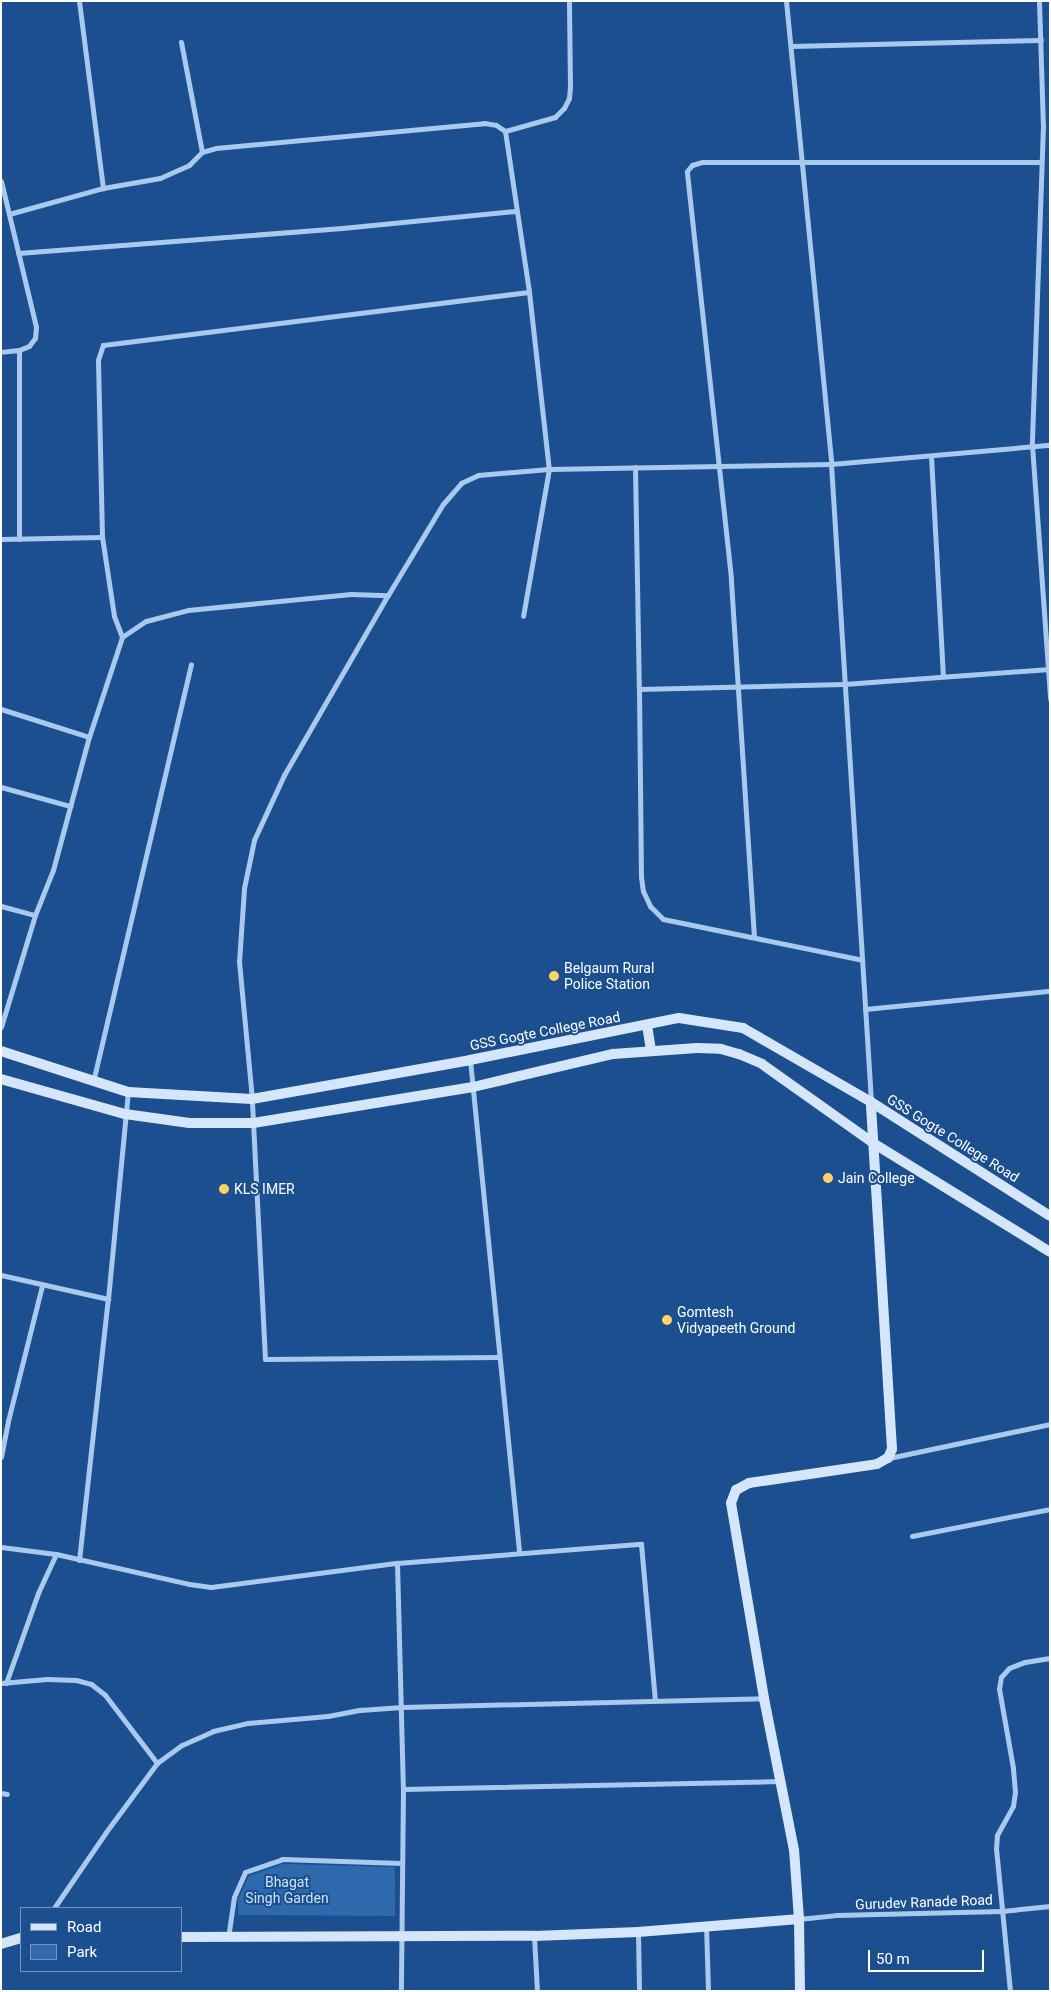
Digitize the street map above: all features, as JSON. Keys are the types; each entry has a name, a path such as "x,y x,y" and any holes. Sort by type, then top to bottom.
{"main road":[{"name":"GSS Gogte College Road","path":"1,1051 92,1082 128,1092 252,1099 470,1060 679,1018 743,1028 871,1102 1050,1216"},
{"path":"647,1025 651,1051"},
{"path":"1,1079 126,1114 189,1123 253,1123 473,1088 613,1054 697,1048 739,1054 762,1064 873,1143 1050,1252"},
{"path":"800,1991 799,1919 794,1850 764,1698 733,1525 731,1503 736,1490 749,1483 877,1464 888,1458 892,1449 871,1102"},
{"path":"182,1937 534,1936 638,1932 799,1919"},
{"path":"1,1944 20,1938"}],"street":[{"path":"79,1 103,188"},
{"path":"505,131 555,117 564,108 570,87 569,1"},
{"path":"786,1 831,464 871,1102"},
{"path":"1039,1 1042,125 1032,445 1050,699"},
{"path":"791,46 1041,40"},
{"path":"181,42 202,152"},
{"path":"9,214 103,188 160,178 189,165 202,152 216,148 484,123 496,125 505,131 529,292 549,469 523,616"},
{"path":"1042,125 1050,125"},
{"path":"754,937 731,578 687,171 692,166 702,162 1041,162"},
{"path":"1,181 36,326 34,338 29,346 19,350 1,352"},
{"path":"18,253 342,228 516,211"},
{"path":"122,637 114,616 102,537 98,360 103,345 529,292"},
{"path":"19,350 19,538"},
{"path":"498,1357 265,1359 252,1099 239,962 244,888 254,840 284,775 443,504 461,483 478,475 549,469 831,464 1032,445 1050,445"},
{"path":"931,456 943,676"},
{"path":"635,467 641,877 643,891 650,906 663,918 862,960"},
{"path":"1,539 102,537"},
{"path":"1,1027 35,915 53,870 89,737 122,637 146,621 188,610 351,594 388,595"},
{"path":"92,1082 191,664"},
{"path":"639,689 844,684 1048,669"},
{"path":"1,709 89,737"},
{"path":"1,787 70,806"},
{"path":"1,906 35,915"},
{"path":"865,1009 1050,991"},
{"path":"470,1060 498,1357 519,1553"},
{"path":"79,1560 108,1299 128,1092"},
{"path":"1,1275 42,1286 108,1299"},
{"path":"1,1457 8,1421 42,1286"},
{"path":"1,1419 8,1421"},
{"path":"888,1458 1050,1424"},
{"path":"912,1536 1050,1509"},
{"path":"1,1547 56,1554 189,1584 212,1586 397,1563 641,1544 655,1700"},
{"path":"56,1554 38,1593 3,1683 47,1679 76,1680 90,1684 105,1696 157,1763"},
{"path":"397,1563 403,1789 401,1991"},
{"path":"1010,1991 996,1849 998,1835 1013,1806 1015,1792 1013,1768 999,1689 1001,1677 1009,1668 1025,1662 1050,1658"},
{"path":"55,1907 101,1839 157,1763 182,1745 213,1731 247,1723 402,1707 764,1698"},
{"path":"403,1789 781,1781"},
{"path":"228,1938 234,1897 245,1872 282,1860 401,1862"},
{"name":"Gurudev Ranade Road","path":"799,1919 836,1915 1002,1911 1050,1906"},
{"path":"706,1926 708,1991"},
{"path":"638,1932 639,1991"},
{"path":"534,1936 536,1991"}],"green space":[{"name":"Bhagat Singh Garden","path":"283,1864 395,1867 395,1916 238,1915 238,1899 249,1876"}],"place":[{"name":"Belgaum Rural Police Station","path":"554,976"},
{"name":"Jain College","path":"828,1178"},
{"name":"KLS IMER","path":"224,1189"},
{"name":"Gomtesh Vidyapeeth Ground","path":"667,1320"}]}
